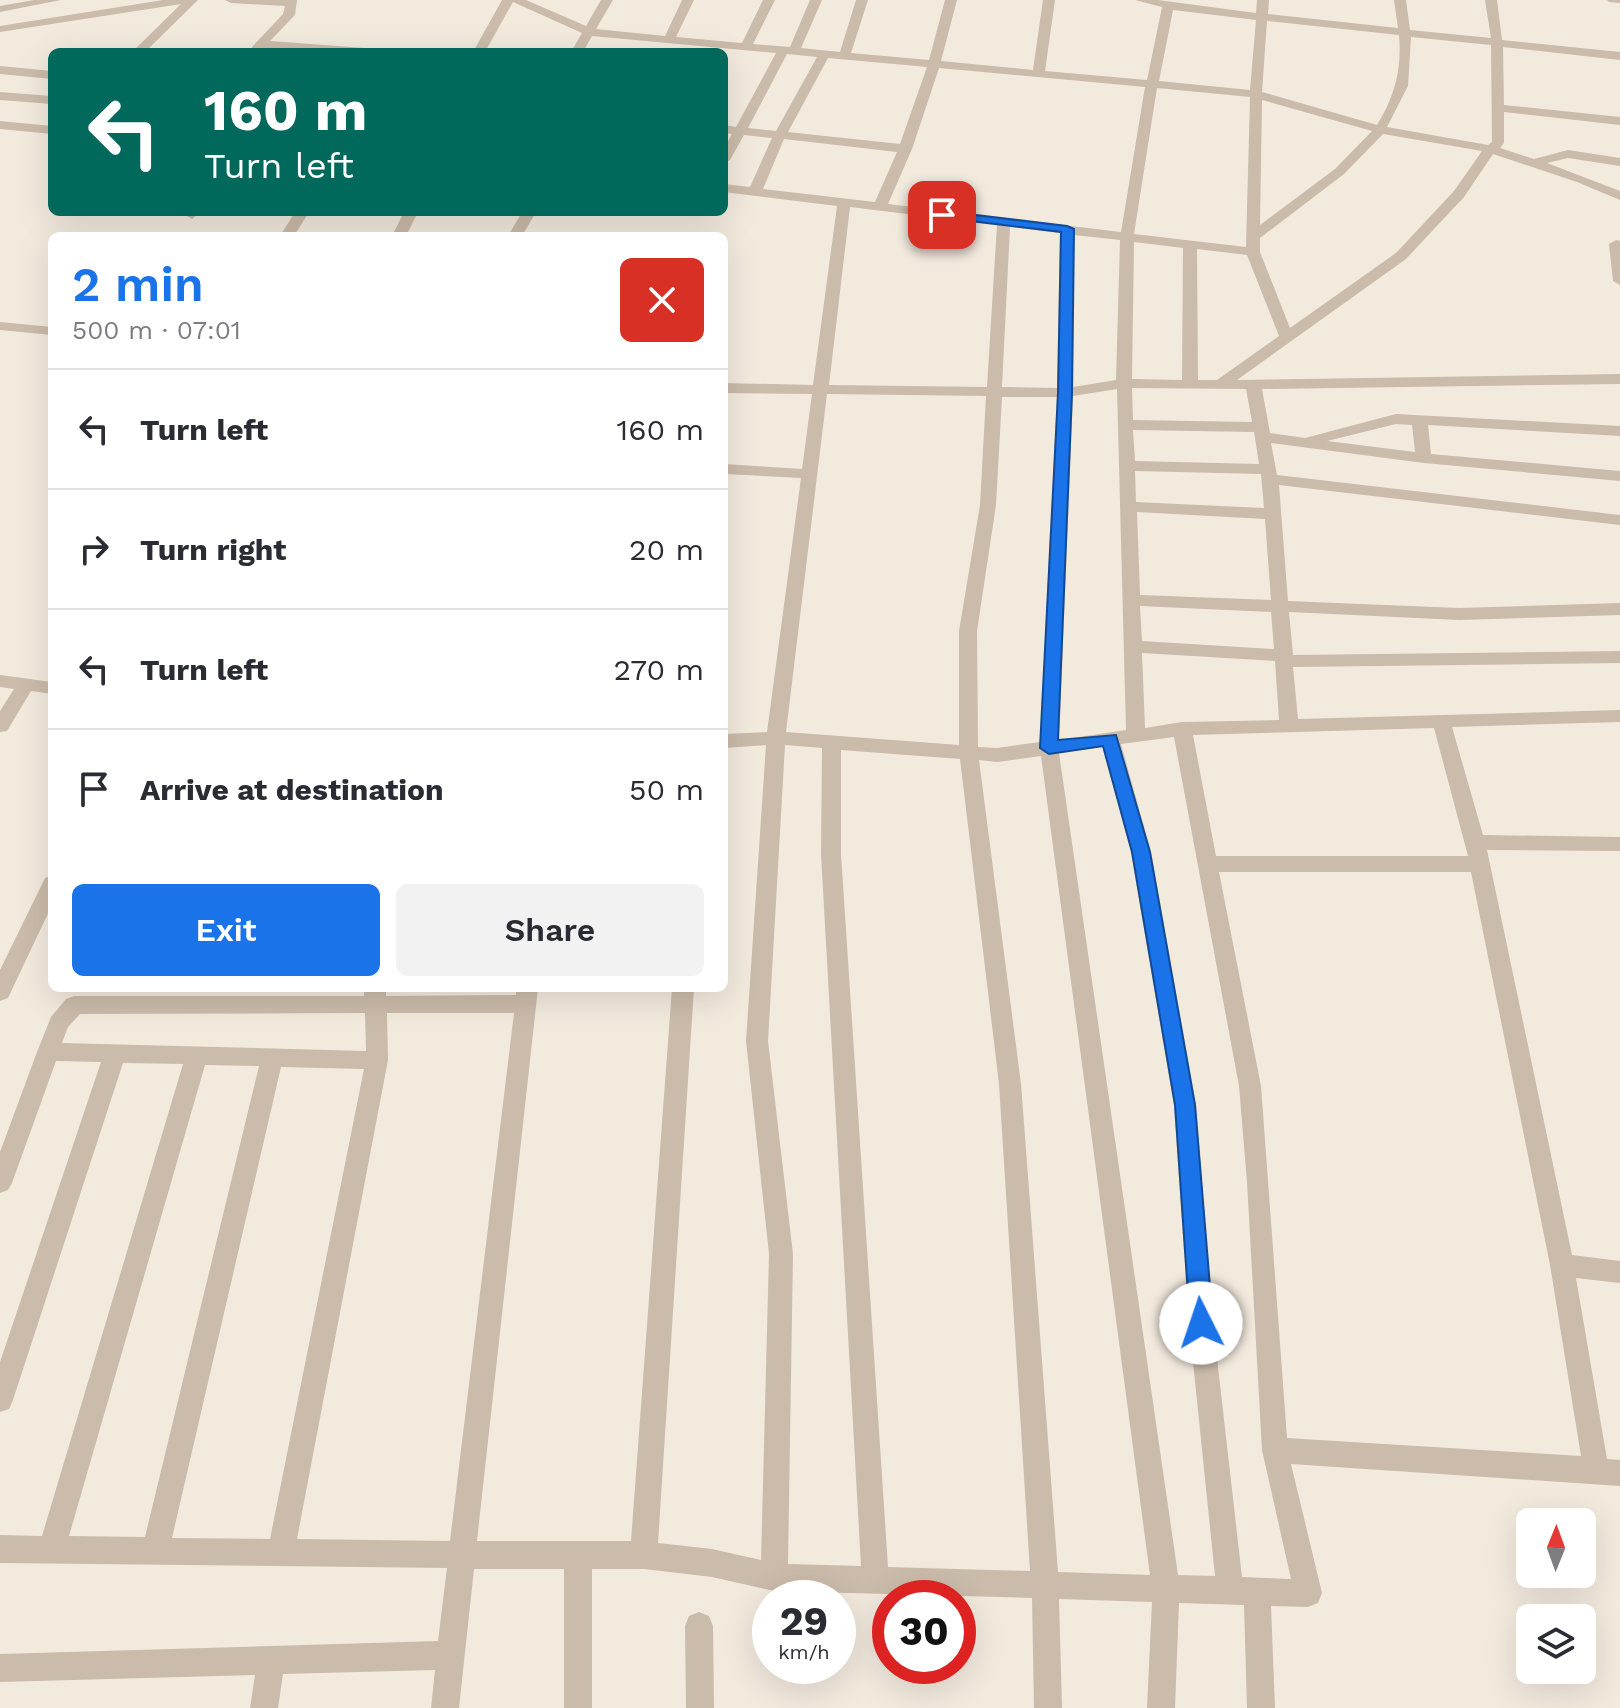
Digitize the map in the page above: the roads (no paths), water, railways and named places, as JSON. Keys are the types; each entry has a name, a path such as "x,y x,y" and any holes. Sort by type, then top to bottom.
{"street":[{"path":"0,9 55,0"},
{"path":"81,0 85,17"},
{"path":"0,29 185,0"},
{"path":"142,48 192,0"},
{"path":"231,0 290,1 289,15 257,48"},
{"path":"481,48 508,0"},
{"path":"517,0 589,32 669,40 705,48 746,47 1256,94 1382,130 1490,149 1620,196"},
{"path":"579,48 607,0"},
{"path":"669,40 688,0"},
{"path":"746,47 769,0"},
{"path":"728,153 816,0"},
{"path":"844,57 862,0"},
{"path":"879,208 906,149 935,66 951,0"},
{"path":"1038,75 1049,0"},
{"path":"1141,0 1261,17 1620,56"},
{"path":"1263,0 1256,94 1253,244 1286,336"},
{"path":"728,189 1190,244 1253,244 1343,168 1382,130 1402,86 1405,33 1400,0"},
{"path":"1220,385 1401,256 1459,194 1490,149 1498,143 1497,43 1491,0"},
{"path":"1613,0 1620,0"},
{"path":"1136,735 1124,383 1127,237 1168,6"},
{"path":"755,192 780,135 824,55"},
{"path":"0,70 48,75"},
{"path":"0,96 48,100"},
{"path":"1497,108 1620,121"},
{"path":"0,125 48,130"},
{"path":"728,130 906,149"},
{"path":"1534,163 1568,154 1620,162"},
{"path":"774,1577 781,1254 757,1041 776,738 844,204"},
{"path":"1004,221 988,505 968,631 969,753 1010,1084 1045,1585 1048,1708"},
{"path":"1067,229 1065,393 1049,748 1166,1589 1161,1708"},
{"path":"1190,244 1190,384"},
{"path":"1616,244 1620,281"},
{"path":"0,326 48,331"},
{"path":"728,388 1065,393 1124,383 1220,385 1620,379"},
{"path":"1253,384 1269,474 1289,726"},
{"path":"1304,442 1384,420 1620,431"},
{"path":"1419,420 1424,458"},
{"path":"1125,425 1262,432 1304,442 1424,458 1620,476"},
{"path":"1127,466 1269,474 1620,520"},
{"path":"728,469 809,474"},
{"path":"1128,507 1273,514"},
{"path":"1132,600 1459,614 1620,609"},
{"path":"1133,646 1284,659 1620,657"},
{"path":"0,681 48,688"},
{"path":"0,726 26,685"},
{"path":"728,741 776,738 997,755 1182,729 1620,716"},
{"path":"1275,1450 1608,1472 1562,1265 1478,853 1441,721"},
{"path":"976,1583 1308,1593 1275,1450 1259,1182 1250,1086 1182,729"},
{"path":"1110,739 1141,852 1185,1105 1201,1323 1261,1708"},
{"path":"0,1549 644,1555 712,1563 774,1577 875,1580 831,854 832,743"},
{"path":"1208,864 1620,844"},
{"path":"0,992 48,891"},
{"path":"644,1555 683,992"},
{"path":"0,1183 59,1023 74,1005 212,996 526,996 445,1708"},
{"path":"281,1551 377,1060 376,997"},
{"path":"48,1052 377,1060"},
{"path":"0,1400 115,1053"},
{"path":"51,1551 197,1055"},
{"path":"155,1551 272,1057"},
{"path":"1562,1265 1620,1272"},
{"path":"578,1555 578,1708"},
{"path":"699,1626 700,1708"},
{"path":"0,1668 449,1655"},
{"path":"264,1708 271,1659"}]}
